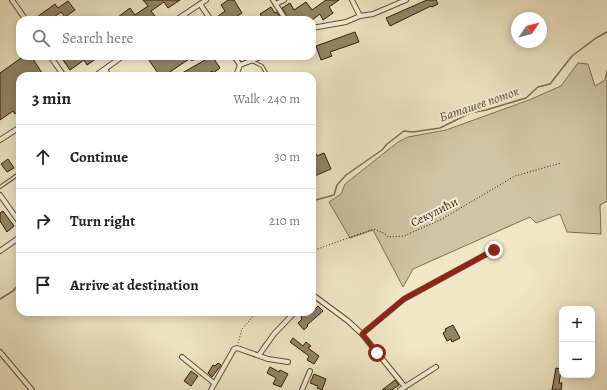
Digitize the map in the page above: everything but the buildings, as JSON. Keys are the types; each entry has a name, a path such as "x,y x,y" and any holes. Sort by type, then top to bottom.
{"street":[{"path":"12,0 23,16"},
{"path":"184,15 206,0"},
{"path":"273,0 284,16"},
{"path":"276,4 284,0"},
{"path":"352,0 360,16"},
{"path":"316,27 346,22 360,16 373,14 406,0"},
{"path":"200,4 208,16"},
{"path":"53,60 61,72"},
{"path":"101,72 117,60"},
{"path":"236,60 240,66"},
{"path":"238,72 240,66 252,61"},
{"path":"0,140 16,130"},
{"path":"0,195 16,217"},
{"path":"0,251 16,240"},
{"path":"362,334 404,299 494,250"},
{"path":"316,298 348,321 362,334 405,387"},
{"path":"259,355 274,334 291,316"},
{"path":"211,390 234,349 237,348 288,362"},
{"path":"0,352 32,390"},
{"path":"182,357 214,383"},
{"path":"400,390 436,367"},
{"path":"302,390 310,371"}],"lane":[{"path":"252,61 262,66 266,72"},
{"path":"0,187 16,176"}],"path":[{"name":"Секулићи","path":"316,250 373,229 384,232 388,236 404,236 449,216 514,176 561,163"},
{"path":"237,348 242,329 254,316"}],"shaded area":[{"path":"578,63 588,64 595,86 605,80 607,70 607,201 600,205 601,234 567,232 560,214 536,223 530,217 413,269 403,287 373,230 350,238 329,202 341,194 345,184 398,142 408,137 446,130 529,100 561,86"}],"waterway":[{"name":"Баташев поток","path":"316,200 334,195 337,185 346,175 382,150 387,144 404,131 413,132 440,128 470,113 486,110 526,98 538,87 550,84 572,56 596,38 607,32"},
{"name":"Баташев поток","path":"0,299 16,288"}],"route":[{"path":"377,353 362,334 404,299 494,250"}]}
